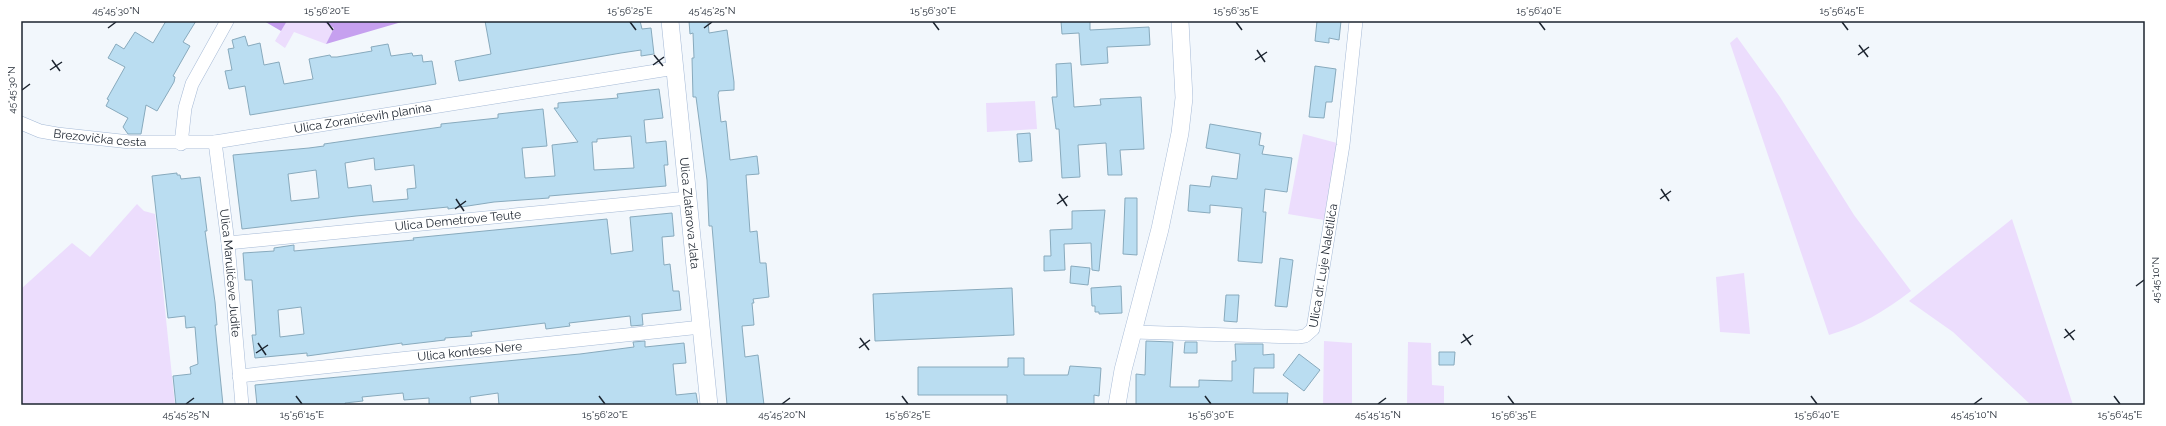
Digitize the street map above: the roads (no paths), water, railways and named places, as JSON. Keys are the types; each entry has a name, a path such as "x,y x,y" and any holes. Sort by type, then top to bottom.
{"street":[{"path":"181,144 185,108 192,84 227,21"},
{"name":"Ulica Zlatarova zlata","path":"670,21 709,405"},
{"path":"1117,405 1122,376 1160,229 1180,133 1184,98 1180,21"},
{"name":"Ulica dr. Luje Naletilića","path":"1134,332 1298,337 1306,336 1313,329 1343,145 1356,21"},
{"name":"Ulica Zoranićevih planina","path":"181,144 214,142 675,68"},
{"name":"Brezovička cesta","path":"21,123 40,131 57,134 130,142 181,144"},
{"name":"Ulica Marulićeve Judite","path":"214,142 228,242 242,405"},
{"name":"Ulica Demetrove Teute","path":"228,242 688,198"},
{"name":"Ulica kontese Nere","path":"239,376 701,327"}]}
